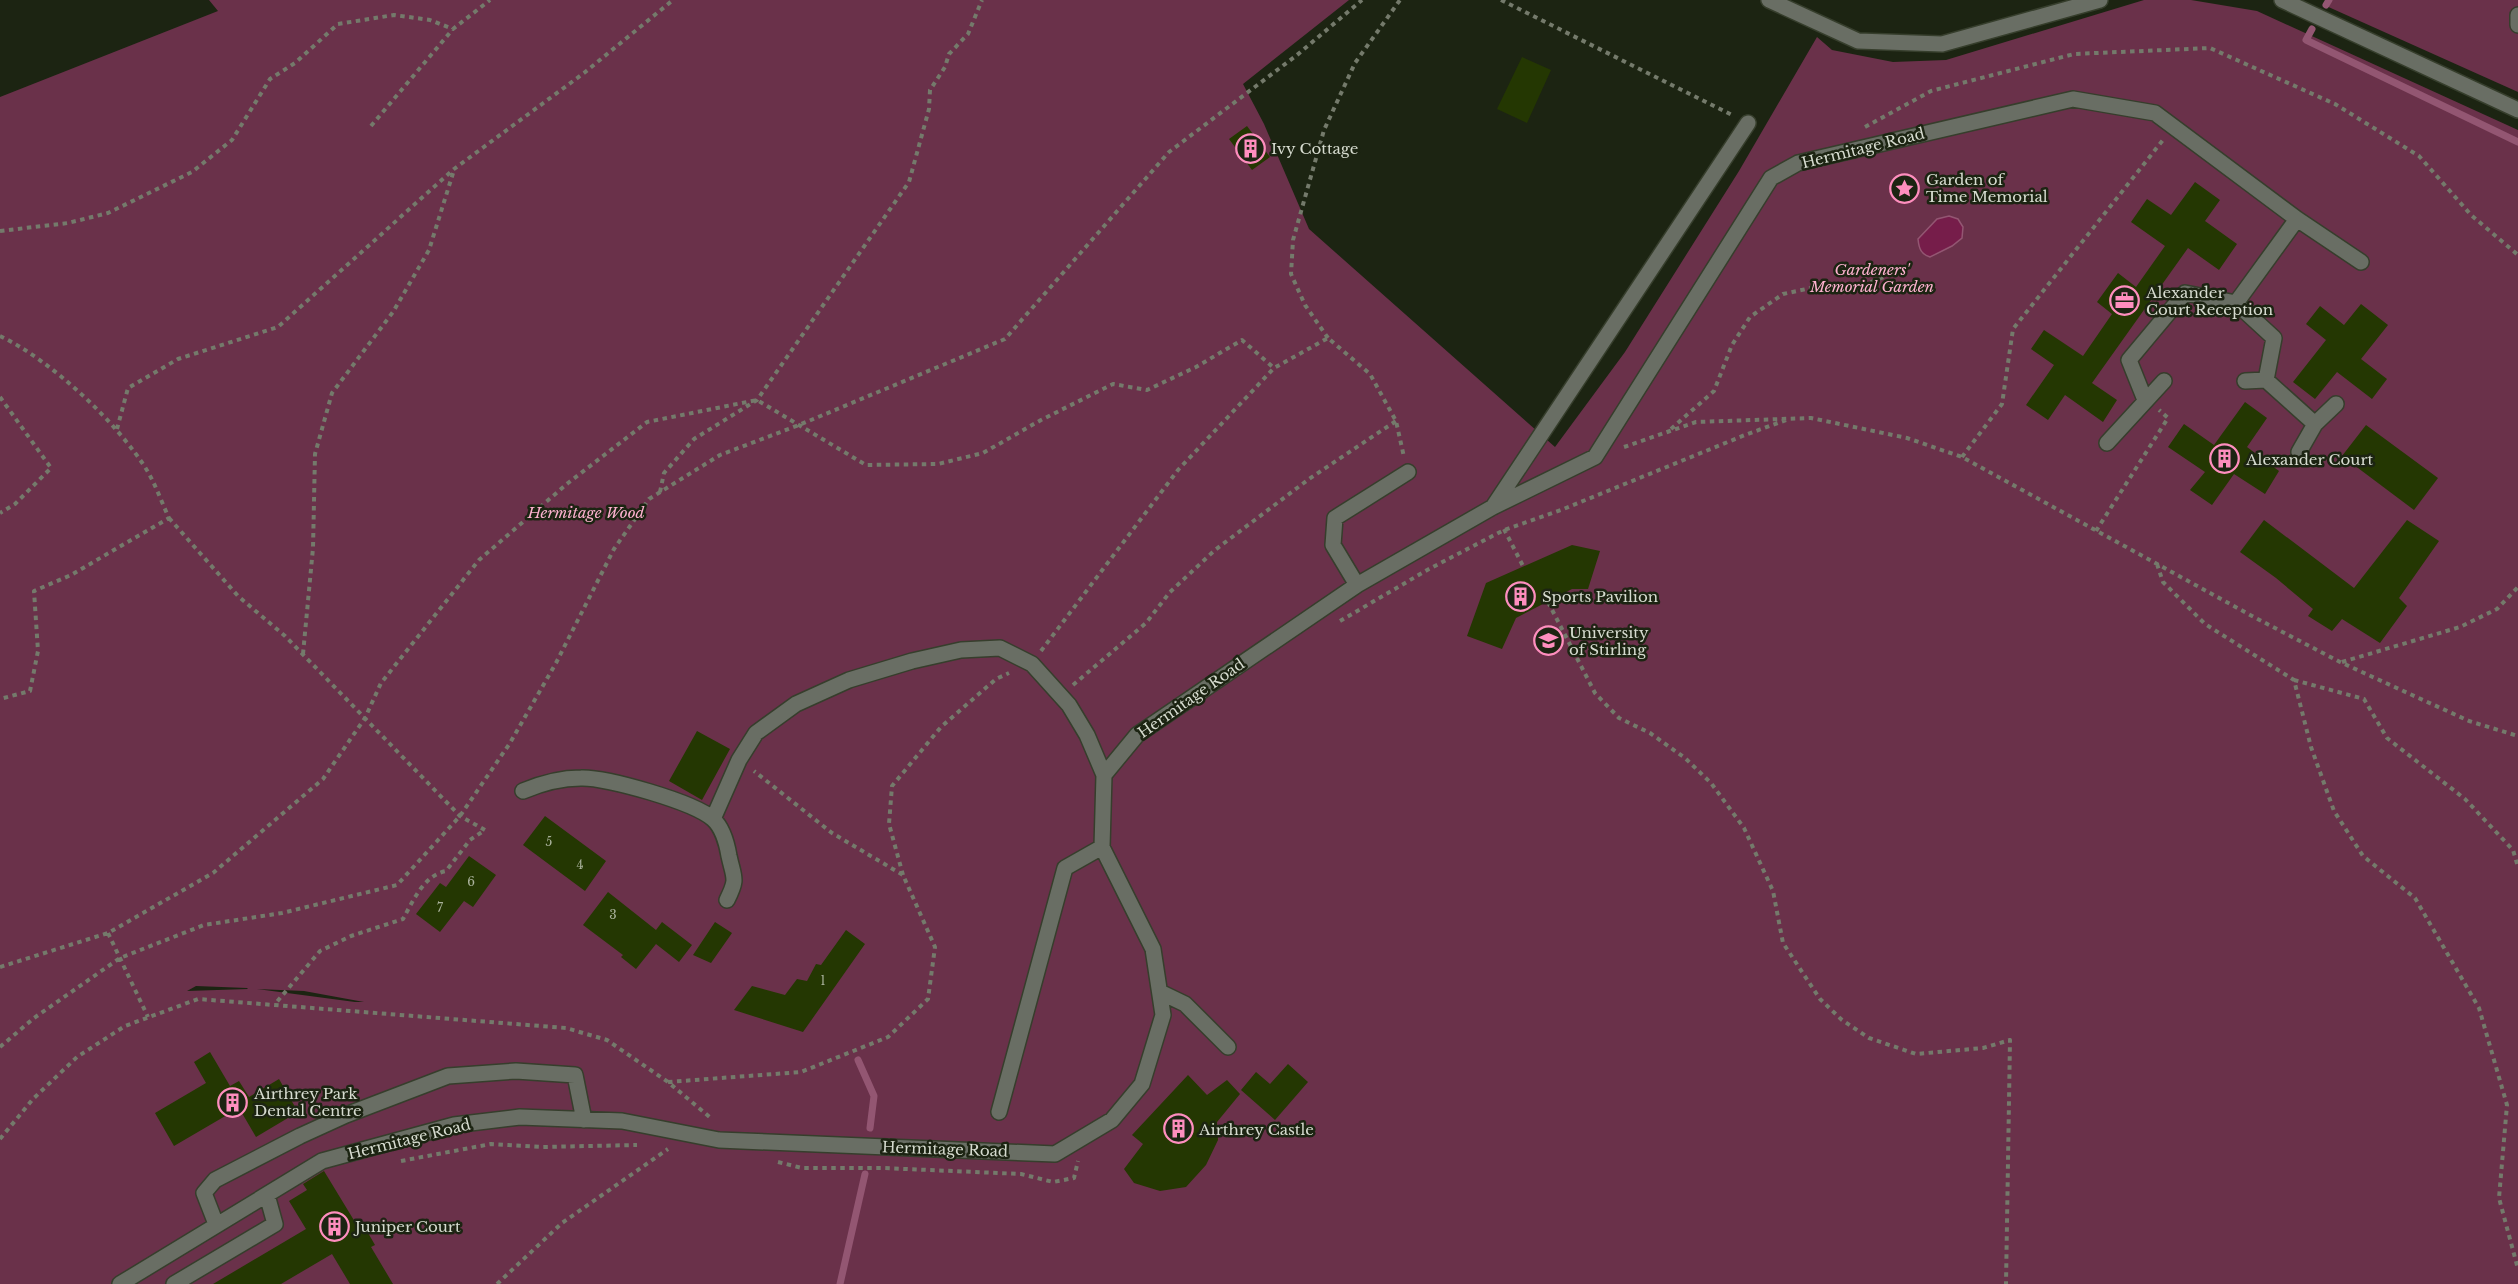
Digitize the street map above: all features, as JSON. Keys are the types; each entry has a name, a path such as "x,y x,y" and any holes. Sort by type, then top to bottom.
{"street":[{"path":"1769,0 1858,41 1942,44 2100,0"},
{"path":"2282,0 2518,110"},
{"path":"2518,15 2518,25"},
{"name":"Hermitage Road","path":"120,1284 322,1161 454,1125 520,1117 622,1121 718,1140 1055,1154 1112,1120 1142,1084 1163,1015 1154,949 1102,847 1104,775 1137,735 1357,585 1492,507 1595,457 1771,178 1798,163 2073,99 2155,112 2297,219 2361,261"},
{"path":"1492,507 1748,123"},
{"path":"2236,303 2297,219"},
{"path":"2145,400 2129,360 2184,293 2236,303 2274,338 2266,380"},
{"path":"2245,381 2266,380 2314,424"},
{"path":"2107,442 2164,381"},
{"path":"2299,452 2314,424 2336,404"},
{"path":"1357,585 1333,545 1335,518 1408,472"},
{"path":"713,819 739,759 756,732 796,704 849,680 912,661 961,650 1000,648 1032,664 1069,705 1087,735 1104,775"},
{"path":"523,791 544,782 583,778 638,788 672,799 713,819 726,841 735,883 727,900"},
{"path":"999,1112 1065,868 1102,847"},
{"path":"1160,992 1185,1004 1228,1047"},
{"path":"216,1224 204,1193 215,1180 318,1127 448,1076 516,1071 575,1075 585,1120"},
{"path":"174,1284 275,1224 267,1195"}],"path":[{"path":"371,126 453,29 490,0"},
{"path":"117,429 128,388 178,359 278,327 454,169 584,74 673,0"},
{"path":"660,492 664,473 694,439 757,400 909,182 929,109 930,90 945,67 949,54 968,34 982,0"},
{"path":"0,1047 34,1018 120,958 204,925 282,913 397,885 460,816 516,733 556,663 614,549 649,499 720,456 1005,339 1169,152 1297,55 1362,0"},
{"path":"1400,0 1355,63 1324,130 1293,240 1291,274 1305,305 1328,338 1370,374 1396,421 1408,472"},
{"path":"1501,0 1748,123"},
{"path":"0,231 68,223 108,213 192,172 232,140 270,79 295,63 338,24 394,15 430,20 453,29"},
{"path":"1962,457 2002,404 2013,329 2173,127"},
{"path":"303,655 313,548 315,454 332,393 393,312 429,250 454,169"},
{"path":"1668,432 1714,391 1732,345 1750,317 1784,294 1811,288 1854,289 1887,276"},
{"path":"0,336 19,345 73,388 117,429 148,473 169,518 238,596 303,655 460,816 485,830 470,840 446,871 436,873 417,894 403,919 351,936 320,951 275,1004"},
{"path":"668,1082 801,1072 888,1037 928,999 935,947 903,875 888,824 892,786 941,728 996,679 1032,664 1178,470 1274,368 1328,338"},
{"path":"0,967 108,933 213,873 322,779 365,718 381,683 479,560 568,483 647,422 757,400 866,465 938,464 983,453 1041,420 1113,384 1147,390 1196,367 1242,340 1274,368"},
{"path":"0,397 51,468 15,504 0,513"},
{"path":"2096,531 2168,418 2145,400"},
{"path":"1595,457 1696,422 1811,417 1907,438 1962,457 2340,662 2469,720 2518,736"},
{"path":"1331,627 1429,569 1504,530 1561,510 1791,418"},
{"path":"1061,696 1146,623 1170,592 1215,550 1309,479 1396,421"},
{"path":"1492,507 1524,568"},
{"path":"0,699 30,691 38,651 34,591 71,575 169,518"},
{"path":"2156,564 2163,582 2205,624 2294,680 2364,699 2386,738 2465,799 2513,850 2518,867"},
{"path":"2340,662 2460,627 2497,609 2518,588"},
{"path":"1548,602 1594,693 1619,718 1650,733 1685,758 1711,783 1744,828 1773,891 1783,943 1820,999 1842,1020 1869,1038 1916,1054 1983,1048 2010,1040 2006,1284"},
{"path":"2294,680 2311,747 2334,811 2363,856 2415,898 2479,1008 2507,1105 2499,1198 2518,1269"},
{"path":"739,759 832,833 903,875"},
{"path":"108,933 148,1017"},
{"path":"0,1139 33,1099 77,1057 125,1026 198,999 566,1028 607,1040 668,1082 738,1141"},
{"path":"769,1160 802,1168 883,1168 1021,1174 1053,1182 1074,1178 1079,1159 1073,1143"},
{"path":"399,1161 491,1144 542,1147 642,1144"},
{"path":"497,1284 561,1223 675,1144 664,1144"}],"green space":[{"name":"University of Stirling","path":"209,0 1349,0 1243,84 1264,124 1309,229 1555,447 1625,352 1739,171 1817,37 1832,50 1893,62 1946,60 2144,0 2191,0 2257,11 2518,130 2518,1284 0,1284 0,97 218,11","holes":["196,986 247,988 248,989 187,991","257,989 304,991 364,1002 355,1002"]},
{"path":"2328,0 2518,0 2518,92 2324,5"}],"shaded area":[{"path":"1949,216 1958,219 1963,227 1962,238 1930,257 1924,254 1918,239 1937,219"}],"building":[{"path":"1522,57 1551,70 1527,123 1497,109"},
{"name":"Ivy Cottage","path":"1247,126 1270,157 1252,170 1229,139"},
{"path":"2195,182 2220,200 2205,221 2237,244 2219,270 2188,248 2092,383 2117,400 2103,422 2065,395 2048,420 2026,405 2054,365 2031,349 2044,330 2083,356 2112,314 2097,302 2118,273 2136,287 2165,246 2131,222 2147,199 2171,215"},
{"path":"2361,304 2388,325 2361,359 2387,379 2372,399 2337,372 2315,399 2293,382 2326,340 2306,324 2320,306 2344,325"},
{"name":"Alexander Court","path":"2245,402 2267,418 2247,447 2279,471 2265,494 2234,474 2212,505 2190,490 2205,472 2168,447 2184,424 2214,445"},
{"path":"2366,425 2438,478 2414,510 2342,456"},
{"path":"2264,520 2354,588 2407,520 2439,541 2399,598 2407,606 2380,643 2342,619 2332,631 2308,616 2313,609 2240,552"},
{"name":"Sports Pavilion","path":"1572,545 1600,551 1588,589 1572,589 1516,618 1502,649 1467,636 1486,583"},
{"path":"697,731 730,749 702,800 669,781"},
{"path":"545,816 606,861 585,891 523,845"},
{"path":"469,856 496,875 473,907 464,901 440,932 416,914 440,883 446,887"},
{"path":"608,892 656,930 662,922 692,945 679,962 656,944 636,969 621,957 623,955 583,925"},
{"path":"715,922 732,933 711,963 693,955"},
{"path":"846,930 865,944 803,1032 734,1010 752,986 785,995 797,979 807,981 816,964 821,965"},
{"name":"Airthrey Park Dental Centre","path":"210,1052 230,1086 239,1081 249,1097 279,1079 298,1112 256,1137 239,1108 174,1146 155,1113 206,1083 194,1062"},
{"path":"1288,1064 1308,1082 1275,1120 1241,1090 1256,1072 1270,1084"},
{"name":"Airthrey Castle","path":"1188,1075 1207,1095 1227,1080 1240,1094 1217,1122 1218,1140 1206,1165 1186,1187 1160,1191 1134,1183 1124,1169 1143,1144 1132,1135"},
{"name":"Juniper Court","path":"324,1171 355,1222 360,1219 375,1245 371,1247 393,1284 350,1284 332,1254 281,1284 213,1284 306,1229 289,1201 307,1190 303,1184"}],"waterway":[{"path":"2326,5 2329,0"},
{"path":"2312,29 2306,40 2518,142"},
{"path":"858,1060 874,1096 870,1128"},
{"path":"840,1284 865,1174"}],"place":[{"name":"Ivy Cottage","path":"1250,148"},
{"name":"Garden of Time Memorial","path":"1905,188"},
{"name":"Alexander Court Reception","path":"2125,301"},
{"name":"Alexander Court","path":"2225,459"},
{"name":"Sports Pavilion","path":"1521,596"},
{"name":"University of Stirling","path":"1548,641"},
{"name":"Airthrey Park Dental Centre","path":"233,1102"},
{"name":"Airthrey Castle","path":"1178,1129"},
{"name":"Juniper Court","path":"334,1226"}],"park label":[{"name":"Gardeners' Memorial Garden","path":"1872,278"},
{"name":"Hermitage Wood","path":"586,512"}]}
